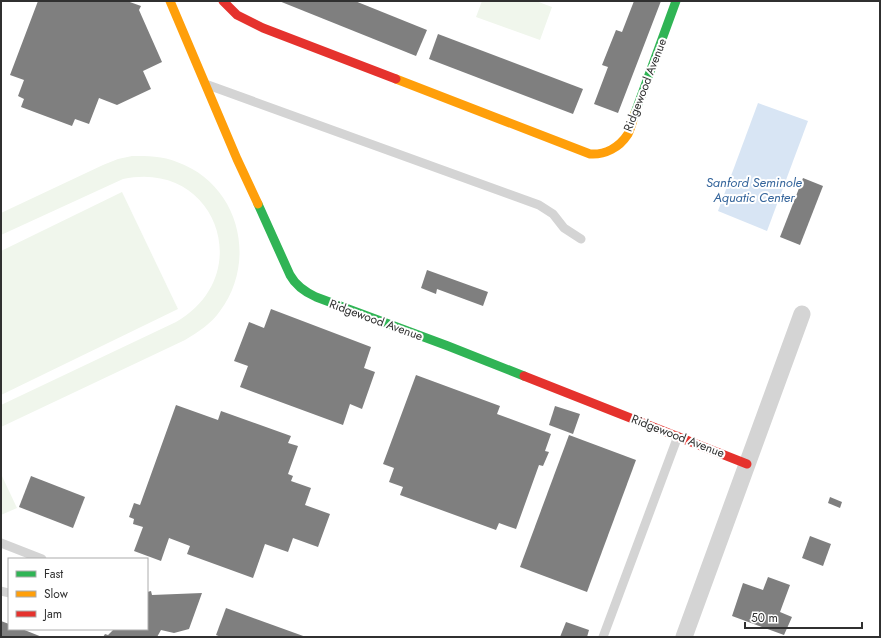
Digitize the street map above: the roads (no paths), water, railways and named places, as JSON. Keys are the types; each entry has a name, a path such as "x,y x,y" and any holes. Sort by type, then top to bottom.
{"street":[{"name":"Ridgewood Avenue","path":"170,1 205,84 292,279 308,294 455,349 747,464"},
{"name":"Ridgewood Avenue","path":"224,1 237,15 263,28 590,154 597,155 612,150 628,134 676,1"},
{"path":"684,637 802,314"}],"lane":[{"path":"205,84 539,205 553,214 564,228 581,239"},
{"path":"603,637 678,436"},
{"path":"1,543 39,558"}],"water":[{"name":"Sanford Seminole Aquatic Center","path":"758,103 808,121 767,231 718,211"}]}
